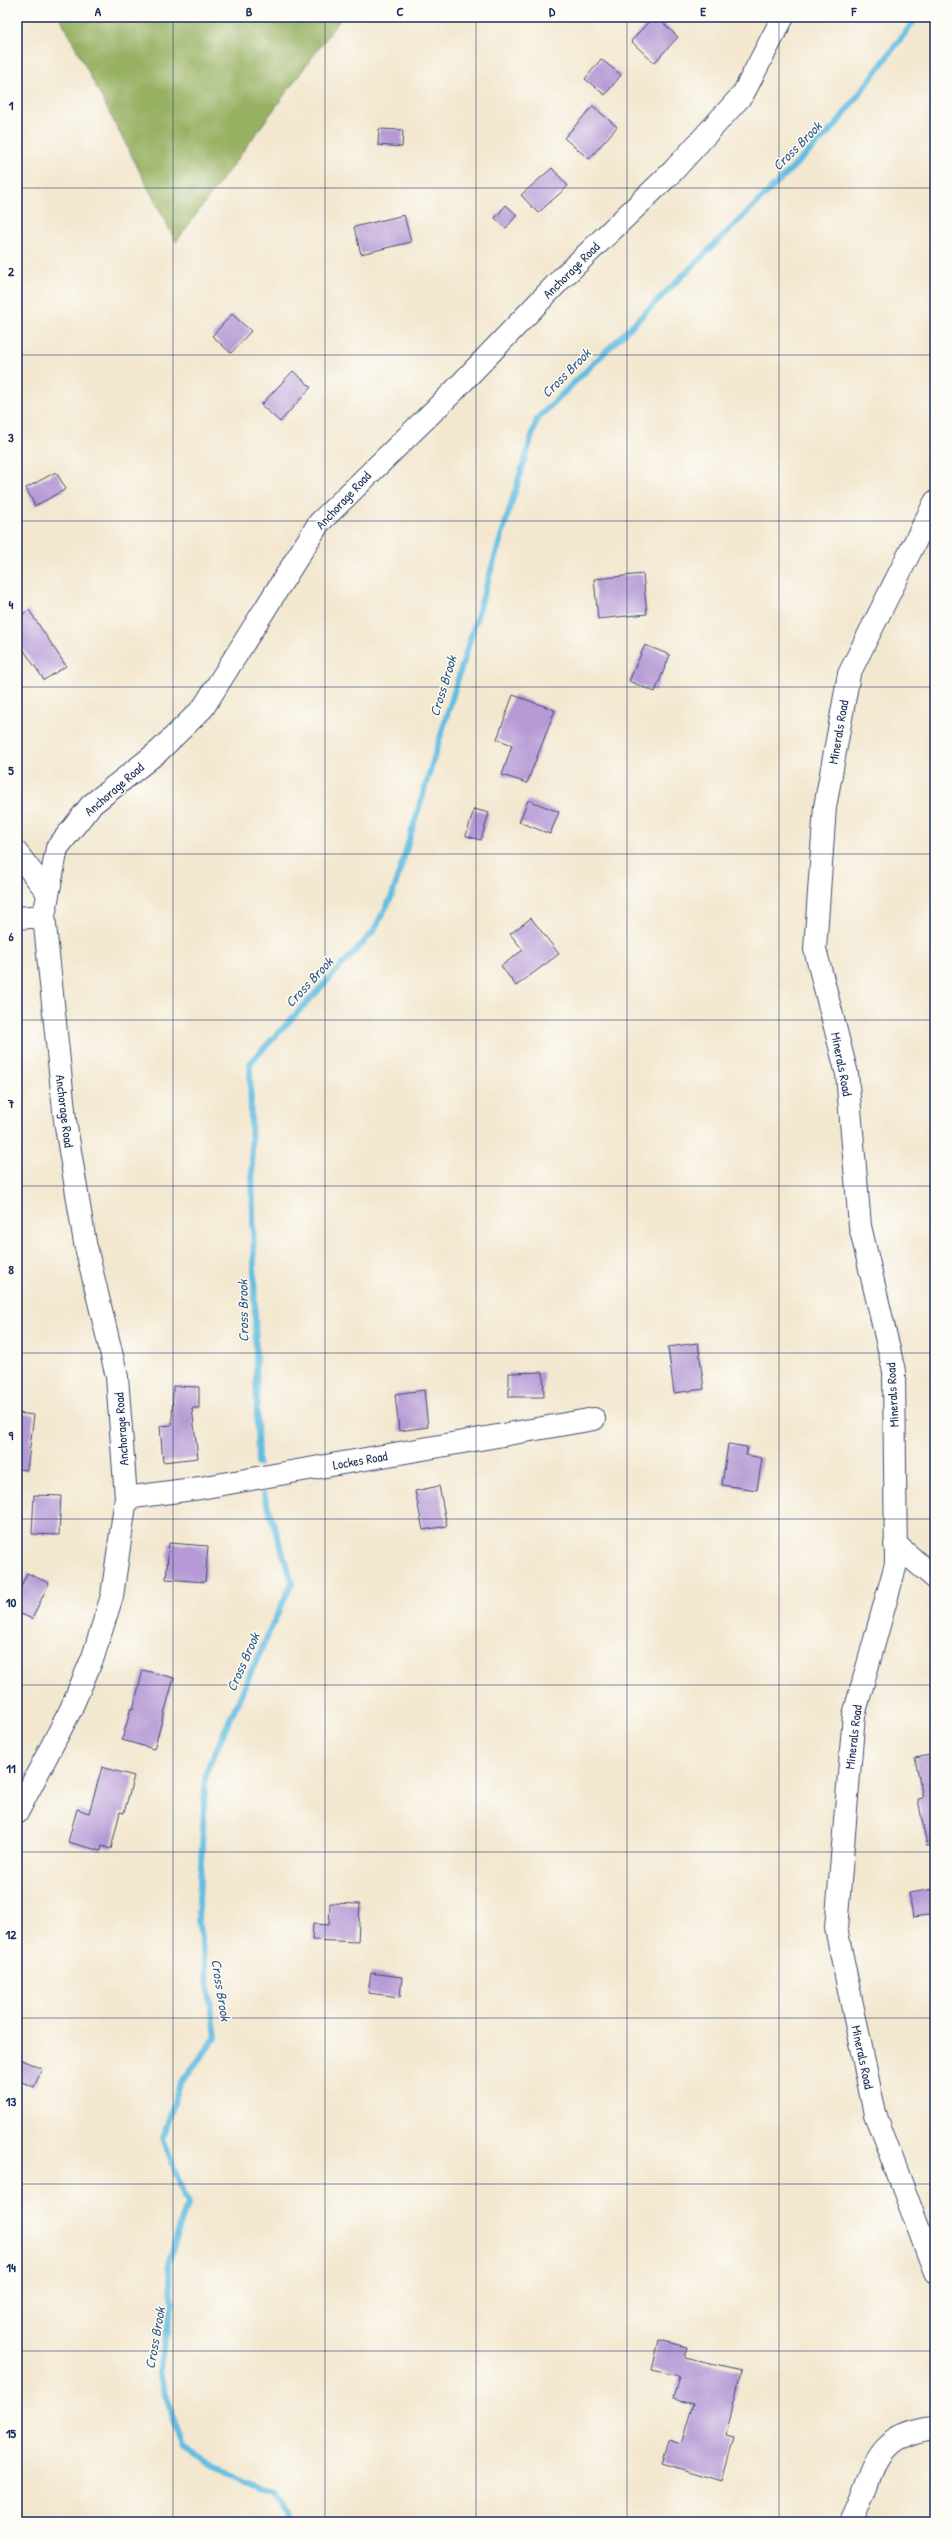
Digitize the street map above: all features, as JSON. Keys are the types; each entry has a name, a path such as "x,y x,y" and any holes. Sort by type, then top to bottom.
{"street":[{"name":"Anchorage Road","path":"17,1813 70,1711 93,1657 112,1596 126,1498 117,1377 82,1228 65,1120 44,916 57,848 91,805 159,751 204,708 319,523 453,392 561,279 678,166 743,94 783,17"},
{"name":"Minerals Road","path":"935,502 849,674 825,807 815,949 847,1074 860,1226 894,1371 896,1564 854,1715 836,1928 875,2114 935,2272"},
{"path":"17,853 48,893"},
{"path":"17,918 44,916"},
{"name":"Lockes Road","path":"126,1498 200,1488 594,1419"},
{"path":"895,1544 935,1578"},
{"path":"851,2522 872,2466 891,2442 916,2430 935,2428"}],"green space":[{"path":"60,17 342,17 176,242"}],"building":[{"path":"653,17 657,17 678,37 654,63 631,41"},
{"path":"601,59 621,75 605,95 585,79"},
{"path":"593,106 617,127 589,159 564,138"},
{"path":"379,129 403,130 402,147 378,145"},
{"path":"552,168 568,186 538,213 521,195"},
{"path":"506,205 517,215 506,228 495,218"},
{"path":"404,215 411,242 361,254 354,227"},
{"path":"232,314 251,331 231,353 212,336"},
{"path":"293,371 311,387 280,422 261,405"},
{"path":"56,472 66,489 35,506 26,488"},
{"path":"643,574 647,614 598,619 594,579"},
{"path":"29,610 66,666 44,680 17,640 17,618"},
{"path":"645,645 670,655 655,692 629,681"},
{"path":"513,695 555,710 527,783 502,775 512,745 497,739"},
{"path":"528,800 559,812 550,834 519,822"},
{"path":"474,809 489,813 481,840 466,836"},
{"path":"531,918 559,954 516,986 501,966 523,950 510,934"},
{"path":"698,1343 704,1389 674,1393 668,1347"},
{"path":"543,1372 544,1397 509,1397 509,1373"},
{"path":"173,1386 199,1387 199,1408 192,1408 198,1458 163,1462 160,1426 172,1425"},
{"path":"424,1390 428,1427 399,1431 395,1394"},
{"path":"17,1413 34,1415 27,1470 17,1469"},
{"path":"728,1444 747,1447 746,1455 762,1458 757,1490 722,1485"},
{"path":"439,1486 447,1526 423,1530 415,1491"},
{"path":"34,1495 61,1496 59,1535 32,1534"},
{"path":"169,1543 208,1546 205,1582 166,1579"},
{"path":"27,1573 49,1583 32,1619 17,1612 17,1595"},
{"path":"143,1670 174,1678 154,1749 122,1740 131,1708 133,1709"},
{"path":"935,1754 935,1845 927,1846 918,1799 923,1798 915,1758"},
{"path":"102,1767 134,1776 124,1813 120,1812 111,1849 102,1846 101,1851 68,1842 77,1809 89,1813"},
{"path":"935,1889 935,1914 913,1917 909,1893"},
{"path":"330,1903 360,1904 358,1942 312,1940 313,1924 329,1925"},
{"path":"371,1973 402,1977 400,1997 368,1993"},
{"path":"17,2058 42,2069 34,2087 17,2080"},
{"path":"659,2340 688,2347 685,2358 741,2371 726,2436 734,2438 722,2481 662,2463 669,2440 681,2444 693,2404 673,2399 679,2376 652,2370"}],"waterway":[{"name":"Cross Brook","path":"258,1464 250,1063 373,932 392,896 537,419 835,126 917,17"},
{"name":"Cross Brook","path":"264,1494 292,1582 206,1772 198,1919 216,2037 180,2084 163,2138 187,2204 168,2264 173,2302 158,2373 183,2448 208,2464 270,2491 287,2519 286,2522"}]}
